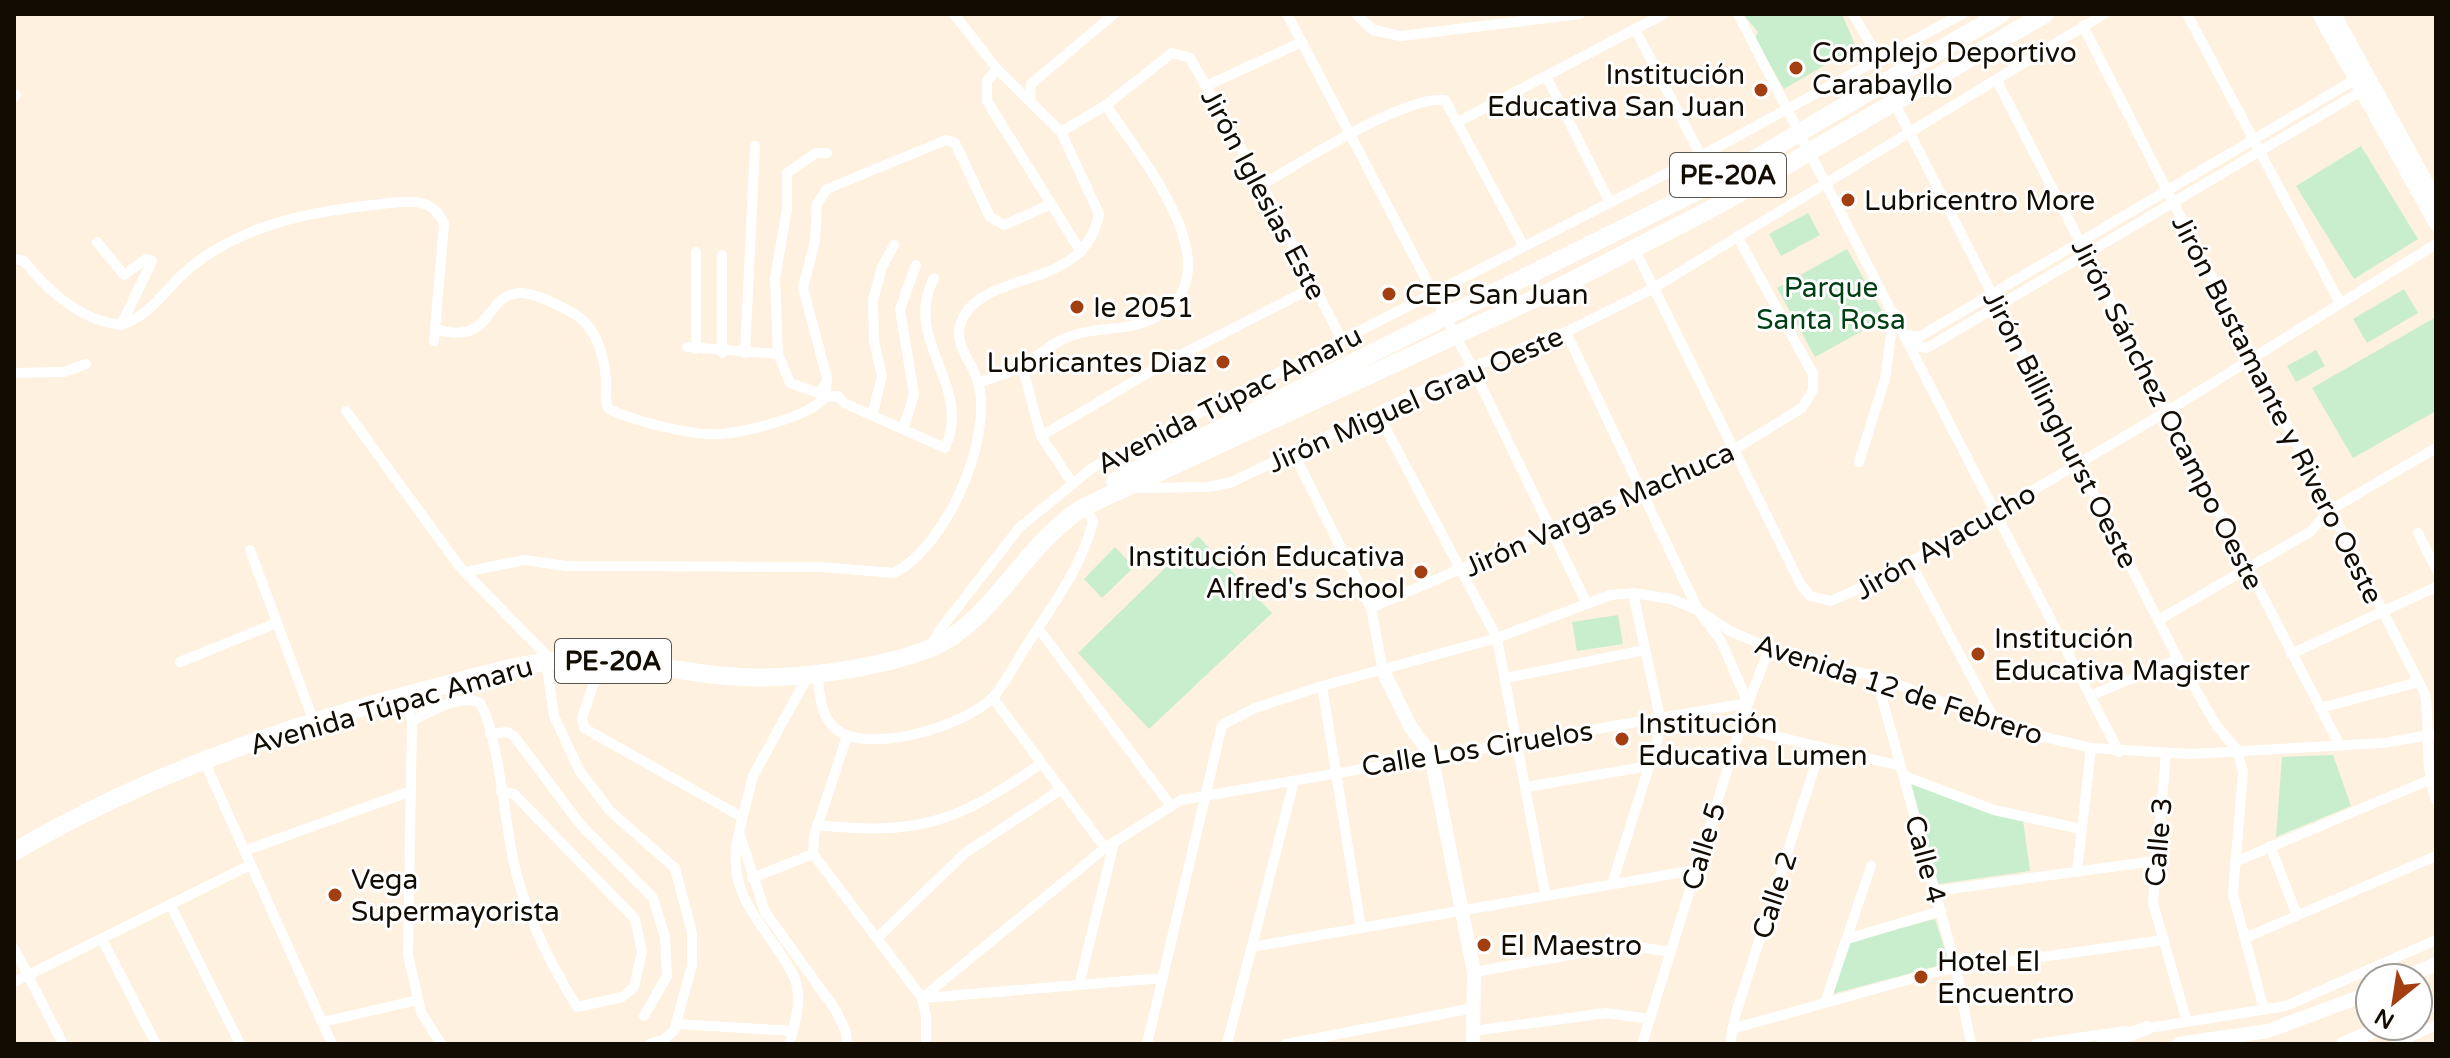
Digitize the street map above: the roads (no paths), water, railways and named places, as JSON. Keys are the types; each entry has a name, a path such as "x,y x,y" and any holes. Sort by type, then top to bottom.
{"highway":[{"name":"Avenida Túpac Amaru","path":"14,852 103,804 204,761 314,722 404,695 546,661 602,659 730,677 813,673 931,648 969,623 1035,545 1122,476 1446,319 1714,183 2001,14"},
{"name":"Avenida Túpac Amaru","path":"1086,506 1455,336 1634,248 1807,153 2045,14"}],"street":[{"path":"465,572 524,560 566,566 821,567 894,573 905,568 929,543 950,513 970,470 979,418 979,383 961,346 959,329 966,312 979,297 997,288 1025,283 1081,252 1096,227 1099,214 1061,132 997,69 954,14"},
{"path":"1030,100 1031,84 1114,14"},
{"path":"1287,14 1472,367 1587,604"},
{"path":"1356,14 1373,30 1401,36 1580,14"},
{"path":"1458,122 1664,14"},
{"path":"1738,14 1807,153 1909,340 2119,752"},
{"path":"1853,14 1879,58"},
{"name":"Avenida Túpac Amaru","path":"931,648 947,620 1019,528 1073,484 1122,451 1701,156 1962,14"},
{"name":"Jirón Miguel Grau Oeste","path":"1124,488 1220,486 1294,454 1472,367 1566,332 1652,289 1823,182 1997,81 2104,14"},
{"path":"2187,14 2340,303"},
{"path":"2319,14 2436,200"},
{"path":"2334,14 2364,82 2436,224"},
{"name":"Jirón Bustamante y Rivero Oeste","path":"2083,26 2170,203 2419,682 2431,693 2429,780 2436,800"},
{"path":"1635,29 1701,156"},
{"path":"1208,85 1302,42"},
{"name":"Jirón Iglesias Este","path":"1106,105 1172,53 1181,53 1190,58 1262,185 1342,340"},
{"path":"997,69 987,81 987,101 1081,252"},
{"path":"1546,76 1609,201"},
{"name":"Jirón Sánchez Ocampo Oeste","path":"1997,81 2340,746"},
{"path":"1909,340 1919,337 2252,139 2364,82"},
{"path":"1909,340 1927,348 2259,150 2364,82"},
{"path":"1262,185 1349,134 1430,98 1445,100 1523,245"},
{"name":"Jirón Billinghurst Oeste","path":"1894,102 2178,659 2216,725 2237,750"},
{"path":"979,383 1022,366 1068,336 1130,327 1153,319 1171,306 1184,288 1188,264 1183,233 1168,194 1106,105 1061,132"},
{"path":"825,397 827,378 803,288 815,241 817,204 827,189 946,140 955,143 990,217 997,223 1004,225 1049,205"},
{"path":"745,353 755,146"},
{"path":"827,153 816,153 791,167 784,180 787,209 775,278 778,354 790,383 819,393 827,378"},
{"path":"14,259 24,261 51,293 100,320 121,325 139,318 192,265 247,234 320,211 411,201 427,203 438,209 444,223 434,341"},
{"name":"Jirón Vargas Machuca","path":"1371,608 1735,449 1802,408 1813,390 1813,374 1737,236"},
{"path":"97,242 124,275 146,259 152,261 121,325"},
{"name":"Jirón Ayacucho","path":"1735,449 1801,585 1818,601 1843,599 2166,412 2436,244"},
{"path":"872,416 882,376 874,341 873,300 882,267 894,245"},
{"path":"1634,248 1735,449"},
{"path":"696,252 692,348 722,353 778,354"},
{"path":"722,255 722,353"},
{"path":"903,429 914,395 900,309 916,265"},
{"path":"435,329 454,334 469,333 508,297 519,293 557,306 587,322 594,333 605,372 605,404 609,409 660,424 719,434 800,415 825,397 838,396 844,403 945,448 953,427 945,378 925,328 924,302 934,278"},
{"path":"1041,436 1165,363 1314,287"},
{"path":"1859,462 1885,379 1894,313"},
{"path":"1566,332 1698,610 1721,641 1748,703"},
{"path":"14,373 64,372 86,364"},
{"path":"1022,366 1041,436 1073,484"},
{"path":"346,411 465,572 545,654 554,716 579,770 610,811 675,868 692,933 692,954 677,1024 663,1040 649,1044"},
{"path":"1378,414 1497,638 1545,893"},
{"path":"2160,619 2310,532 2330,510 2436,448"},
{"path":"1294,454 1371,608 1383,671 1410,726 1431,755 1474,972 1473,1038 1606,1013 1650,1019"},
{"path":"813,673 826,719 847,736 873,740 919,732 952,722 993,698 1089,539 1093,522 1086,506"},
{"path":"2418,533 2436,569"},
{"path":"250,550 314,722"},
{"path":"1910,562 1997,724"},
{"path":"2291,654 2436,587"},
{"path":"1613,881 1649,766 1660,718 1633,593"},
{"name":"Avenida 12 de Febrero","path":"1205,796 1222,725 1255,708 1461,645 1497,638 1610,595 1633,593 1671,599 1698,610 1730,631 1769,649 1824,667 1876,676 1997,724 2091,748 2166,754 2340,746 2431,735"},
{"path":"180,662 277,623"},
{"path":"1038,628 1171,806"},
{"name":"Calle 5","path":"1642,1044 1748,703 1769,649"},
{"path":"1506,678 1645,650"},
{"path":"602,659 582,718 584,728 740,816"},
{"path":"2090,696 2178,659"},
{"path":"789,1044 798,1007 795,979 748,911 733,857 740,816 753,776 813,673"},
{"name":"Calle 4","path":"1876,676 1956,968 1971,1044"},
{"path":"2320,708 2419,682"},
{"path":"1322,686 1361,928"},
{"path":"404,695 412,721 408,955 421,1012 441,1044"},
{"path":"993,698 1060,790 1110,846 1079,985"},
{"path":"412,721 455,703 474,700 485,710 512,857 524,898 568,992 577,1007 622,997 634,987 642,965 635,919 514,794 501,791"},
{"name":"Calle Los Ciruelos","path":"922,998 1110,846 1171,806 1205,796 1335,772 1748,703"},
{"path":"1741,728 1902,771 1994,810 2081,829"},
{"path":"490,734 507,732 514,736 580,824 653,898 665,937 667,976 644,1016"},
{"path":"847,736 817,825 813,854 922,998 928,1029 926,1044"},
{"name":"Calle 2","path":"1730,1044 1732,1029 1821,747"},
{"path":"2077,872 2091,748"},
{"path":"2237,750 2243,772 2233,894 2264,1010"},
{"name":"Calle 3","path":"2166,754 2153,903 2187,1022"},
{"path":"204,761 332,1044"},
{"path":"817,825 884,831 933,823 976,806 1040,764"},
{"path":"1526,787 1649,766"},
{"path":"2235,862 2429,780"},
{"path":"1227,1044 1294,781"},
{"path":"877,938 965,853 1060,790"},
{"path":"244,851 411,791"},
{"path":"1147,1044 1205,796"},
{"path":"739,832 752,878 771,922 835,1009 846,1032 847,1044"},
{"path":"2270,846 2297,915"},
{"path":"752,878 813,854"},
{"path":"2245,938 2436,856"},
{"path":"1935,891 2155,861"},
{"path":"14,982 250,865"},
{"path":"1825,1003 1871,866"},
{"path":"1252,947 1462,907 1695,870"},
{"path":"170,904 239,1044"},
{"path":"1847,939 1941,911"},
{"path":"102,939 156,1044"},
{"path":"1732,1029 1956,968 2164,940"},
{"path":"2036,1044 2264,1010 2306,999 2436,940"},
{"path":"1474,972 1626,945 1670,952"},
{"path":"14,948 63,1044"},
{"path":"922,998 1163,978"},
{"path":"2178,1044 2268,1031 2354,999"},
{"path":"322,1022 418,1000"},
{"path":"1286,1044 1474,1008"},
{"path":"677,1024 793,1031"},
{"path":"2395,1044 2436,1025"},
{"path":"2103,1044 2147,1028"}],"place":[{"name":"Complejo Deportivo Carabayllo","path":"1796,68"},
{"name":"Institución Educativa San Juan","path":"1761,90"},
{"name":"Lubricentro More","path":"1848,200"},
{"name":"CEP San Juan","path":"1389,294"},
{"name":"Ie 2051","path":"1077,307"},
{"name":"Lubricantes Diaz","path":"1223,362"},
{"name":"Institución Educativa Alfred's School","path":"1421,572"},
{"name":"Institución Educativa Magister","path":"1978,654"},
{"name":"Institución Educativa Lumen","path":"1622,739"},
{"name":"Vega Supermayorista","path":"335,895"},
{"name":"El Maestro","path":"1484,945"},
{"name":"Hotel El Encuentro","path":"1921,977"}],"park label":[{"name":"Parque Santa Rosa","path":"1831,303"}]}
